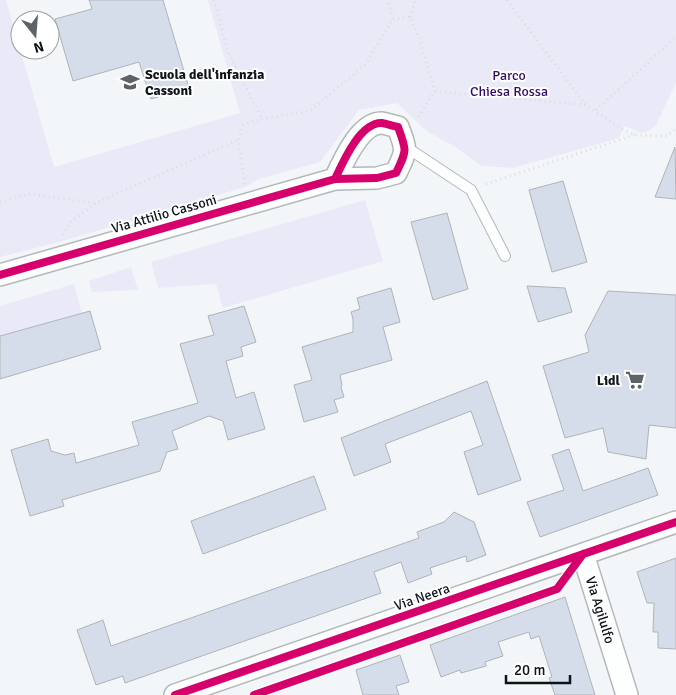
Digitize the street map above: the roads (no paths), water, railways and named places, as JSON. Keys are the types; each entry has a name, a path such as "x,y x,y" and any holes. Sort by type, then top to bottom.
{"street":[{"path":"335,179 350,148 363,131 380,123 398,127 406,147"},
{"name":"Via Attilio Cassoni","path":"0,275 335,179 377,178 396,173 406,147"},
{"name":"Via Neera","path":"175,695 676,522"},
{"name":"Via Agilulfo","path":"583,554 627,695"}],"lane":[{"path":"406,147 471,190 505,256"}],"place":[{"name":"Scuola dell'infanzia Cassoni","path":"130,82"},
{"name":"Lidl","path":"635,380"}],"park label":[{"name":"Parco Chiesa Rossa","path":"509,84"}]}
